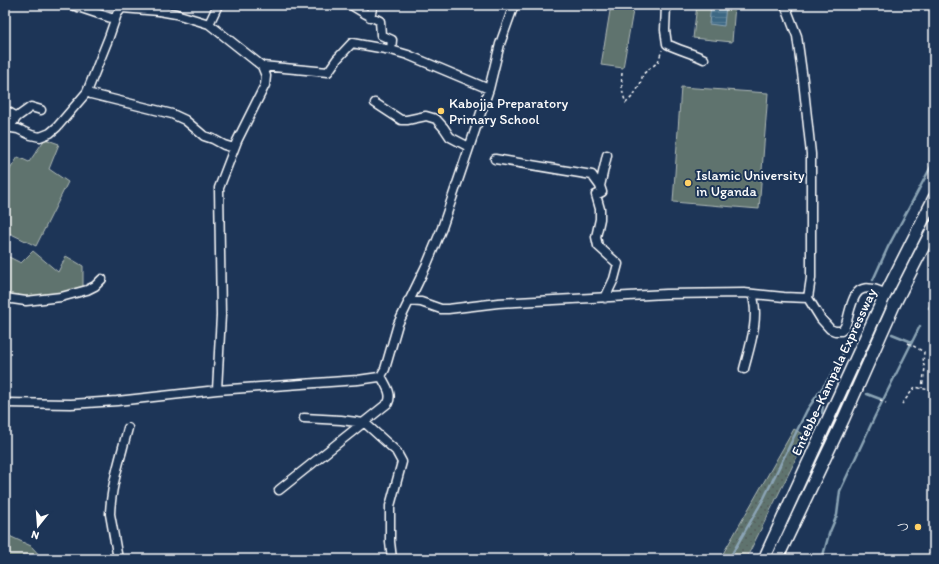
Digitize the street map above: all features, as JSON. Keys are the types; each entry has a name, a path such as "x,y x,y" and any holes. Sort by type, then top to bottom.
{"highway":[{"name":"Entebbe–Kampala Expressway","path":"764,559 886,294 934,198"},
{"name":"Entebbe–Kampala Expressway","path":"777,559 843,420 897,299 934,226"}],"street":[{"path":"72,5 114,19"},
{"path":"209,24 218,5"},
{"path":"352,5 370,17 380,21 381,35 392,40 391,50"},
{"path":"370,17 373,5"},
{"path":"5,404 71,404 109,402 217,390 375,378 381,376 385,369 398,324 427,264 442,228 489,89 500,44 514,5"},
{"path":"666,5 664,30 667,44 678,50 693,53 704,59"},
{"path":"786,5 797,36 811,154 811,278 808,298 821,319 830,329 841,331 844,329 853,299 858,292 864,288 872,288 886,294"},
{"path":"41,110 31,108 17,116 7,127 35,136 40,136 50,133 57,127 87,92 119,9 146,9 176,14 209,24 262,66 266,76 265,85 234,148 219,188 221,314 217,390"},
{"path":"262,66 328,72 337,59 352,43 391,50 408,55 489,89"},
{"path":"87,92 172,114 185,120 204,136 234,148"},
{"path":"375,103 400,120 408,120 426,116 436,119 450,137 469,147"},
{"path":"5,110 17,116"},
{"path":"600,186 606,156"},
{"path":"495,159 592,175 602,174"},
{"path":"592,175 600,186 602,192 596,195 600,209 600,219 596,237 598,246 618,264 614,279 605,298"},
{"path":"5,298 26,301 61,297 87,290 96,286 102,280"},
{"path":"408,301 421,302 441,309 448,309 498,304 666,294 752,294 808,298"},
{"path":"744,369 753,328 754,301 752,294"},
{"path":"279,490 384,408 390,399 388,390 381,376"},
{"path":"304,418 365,423 396,451 402,462 390,506 390,542 392,559"},
{"path":"118,559 110,507 128,428"}],"path":[{"path":"622,73 622,93 626,103 633,96 640,85 643,74 658,62 661,52 667,44"},
{"path":"908,343 924,352 923,363 925,368 922,388"},
{"path":"902,404 915,387 934,391"},
{"path":"880,400 886,403"}],"green space":[{"path":"611,5 634,5 623,68 601,65"},
{"path":"697,5 735,5 732,42 693,38"},
{"path":"681,87 768,93 759,209 673,202"},
{"path":"45,139 59,144 49,169 68,182 36,246 5,231 5,177 18,157 29,162"},
{"path":"33,251 58,272 66,256 83,266 83,289 41,297 5,296 5,270 7,266 5,264 5,255 21,263"},
{"path":"794,429 807,437 746,559 720,559"},
{"path":"5,534 31,546 43,559 5,559"}],"water":[{"path":"711,5 726,5 724,26 709,24"}],"waterway":[{"path":"873,280 888,247 934,161"},
{"path":"729,559 764,498 807,410 836,368 871,293"},
{"path":"929,308 934,298"},
{"path":"822,559 829,534 837,515 840,491 875,416 920,326"},
{"path":"892,334 912,342"},
{"path":"822,413 825,386"},
{"path":"867,394 883,400"}],"place":[{"name":"Kabojja Preparatory Primary School","path":"441,111"},
{"name":"Islamic University in Uganda","path":"688,183"},
{"name":"つ","path":"918,527"}]}
